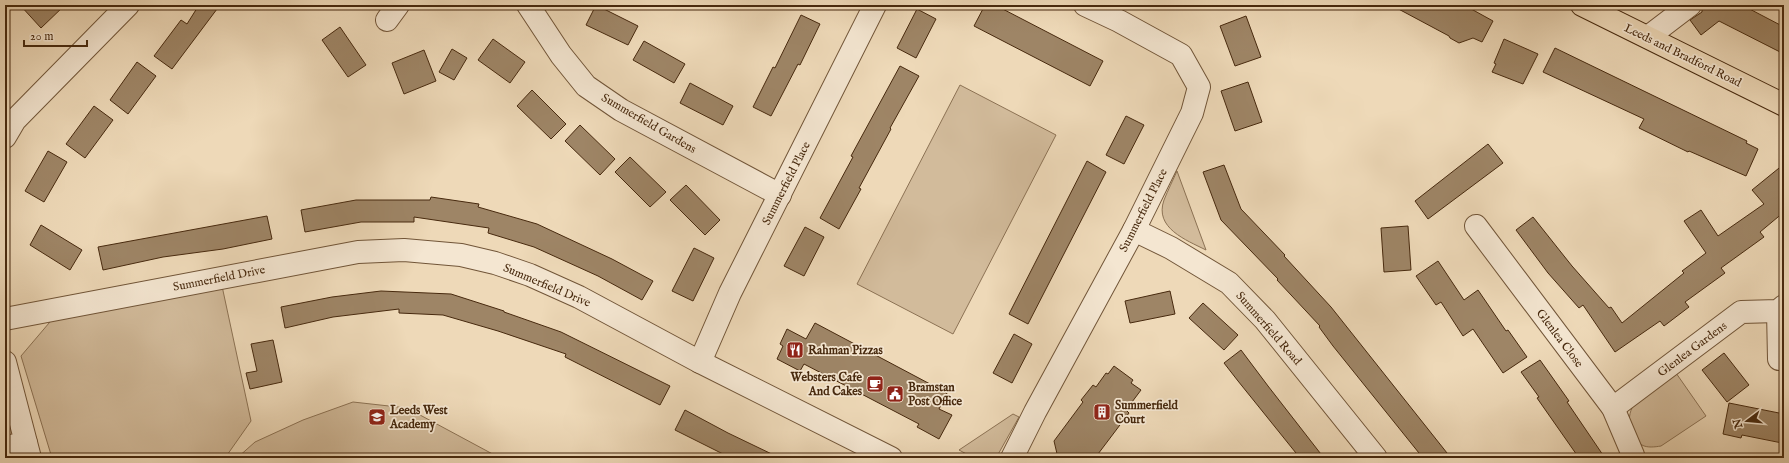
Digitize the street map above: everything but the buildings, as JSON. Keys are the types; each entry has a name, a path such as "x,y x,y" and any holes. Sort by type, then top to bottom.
{"main road":[{"name":"Leeds and Bradford Road","path":"1582,5 1784,105"}],"street":[{"path":"5,137 15,120 128,5"},
{"name":"Summerfield Gardens","path":"528,5 561,55 586,86 622,110 780,195"},
{"name":"Summerfield Place","path":"700,362 730,293 875,5"},
{"name":"Summerfield Place","path":"1012,458 1035,412 1134,230 1192,112 1199,87 1181,55 1119,21 1086,5"},
{"path":"1648,37 1690,5"},
{"name":"Glenlea Close","path":"1476,226 1613,408 1633,455"},
{"name":"Summerfield Road","path":"1134,230 1171,248 1229,283 1265,320 1376,458"},
{"name":"Summerfield Drive","path":"5,319 358,252 404,250 461,255 495,263 530,275 579,297 700,362 891,458"},
{"name":"Glenlea Gardens","path":"1613,408 1741,312 1781,309 1779,359"},
{"path":"5,362 20,449"}],"shaded area":[{"path":"960,85 1056,135 953,334 857,284"},
{"path":"1177,171 1206,250 1174,232 1164,218 1162,210 1164,200"},
{"path":"222,286 251,421 225,458 52,458 21,356 55,316"},
{"path":"1676,373 1706,416 1661,446 1644,446 1634,437 1630,427 1629,422 1633,406"},
{"path":"353,402 407,408 500,458 237,458 255,442 303,420"},
{"path":"1013,414 1019,417 996,458 974,458 959,450"}],"place":[{"name":"Rahman Pizzas","path":"795,350"},
{"name":"Websters Cafe And Cakes","path":"875,384"},
{"name":"Bramstan Post Office","path":"895,394"},
{"name":"Summerfield Court","path":"1102,412"},
{"name":"Leeds West Academy","path":"377,417"}]}
